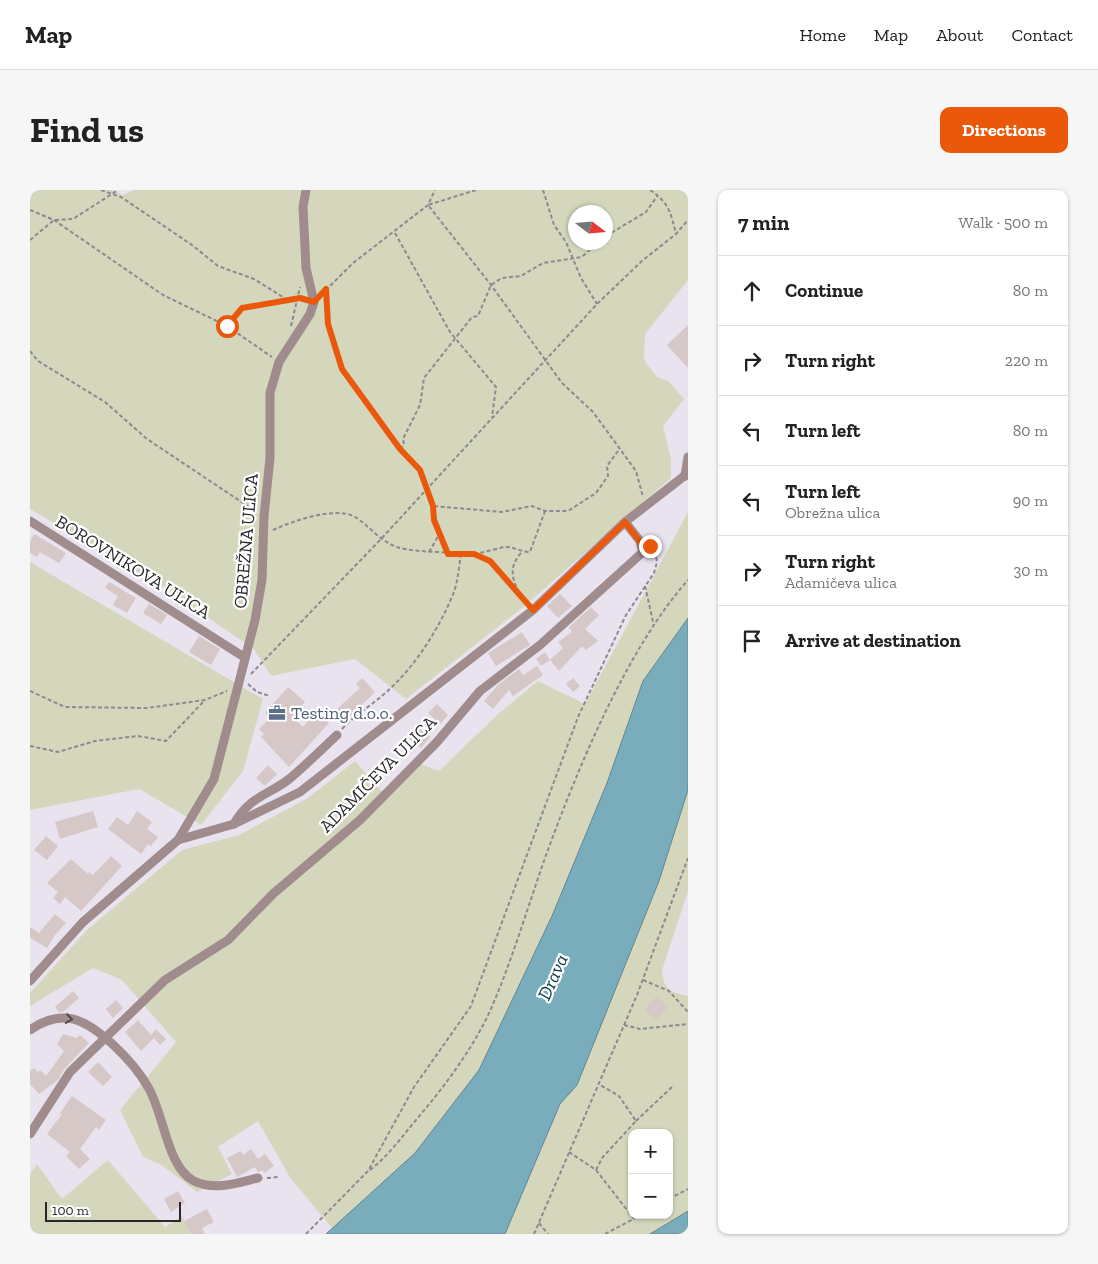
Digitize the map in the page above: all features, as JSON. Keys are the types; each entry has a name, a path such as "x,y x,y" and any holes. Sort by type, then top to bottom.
{"street":[{"path":"306,190 303,207 306,268 314,302"},
{"name":"OBREŽNA ULICA","path":"30,981 83,922 178,840 214,779 255,620 262,580 264,516 270,458 270,393 279,362 310,314 314,302"},
{"name":"OBREŽNA ULICA","path":"178,840 234,824 300,792 533,610 625,522 644,510 687,474 688,457"},
{"name":"BOROVNIKOVA ULICA","path":"30,521 244,657"},
{"path":"625,522 640,542"},
{"name":"ADAMIČEVA ULICA","path":"30,1134 70,1072 165,980 228,940 274,893 360,820 437,742 480,691 540,645 632,563 643,552 640,542"},
{"path":"234,824 249,803 287,780 338,735"},
{"path":"30,1030 52,1019 65,1018 80,1021 106,1038 148,1087 178,1167 194,1181 218,1187 258,1178"}],"path":[{"path":"100,190 121,197 192,245 218,266 254,279 286,299"},
{"path":"30,240 54,220 74,219 118,190"},
{"path":"428,206 435,190"},
{"path":"227,326 242,308 286,299 300,298 314,302 353,264 428,206 476,190"},
{"path":"543,190 554,225 566,242 581,278 598,304"},
{"path":"650,190 658,195 670,210 676,234"},
{"path":"613,232 646,212 658,195"},
{"path":"428,206 491,285 562,382 593,412 618,450 636,471 643,495 644,510"},
{"path":"30,210 54,220 163,296 227,326 279,362"},
{"path":"30,746 58,752 95,742 138,736 166,741 205,700 240,682 271,656 381,540 598,304 643,260 676,234 688,220"},
{"path":"395,233 456,339 496,387 492,418"},
{"path":"400,449 404,445 404,439 420,406 424,378 431,366 456,339 472,317 478,316 491,285 502,278 522,276 543,263 582,257 589,250"},
{"path":"291,330 300,298 301,281"},
{"path":"326,289 328,324 342,369 400,449 420,470 433,506 434,520 448,554"},
{"path":"30,351 38,361 105,402 147,439 264,516"},
{"path":"433,506 502,512 532,506 545,512 568,511 596,494 608,476 607,466 618,450"},
{"path":"263,536 295,520 342,513 356,517 381,540 398,547 448,554 474,554 494,551 503,546 513,547 522,552 530,552 545,512"},
{"path":"430,552 440,533"},
{"path":"368,1171 414,1087 471,1006 578,717 626,615 654,573 656,555 650,546 640,542"},
{"path":"522,552 512,568 512,574 524,600"},
{"path":"338,735 366,707 383,695 406,671 429,640 454,590 461,554"},
{"path":"474,554 490,561 533,610"},
{"path":"306,1234 368,1171 382,1160 424,1112 460,1063 489,1012 507,969 546,857 588,753 618,689 654,626 688,580"},
{"path":"645,586 654,626"},
{"path":"240,682 270,696"},
{"path":"30,691 65,707 147,708 205,700"},
{"path":"534,1234 643,980 688,859"},
{"path":"643,980 669,991 688,1012"},
{"path":"624,1025 640,1029 688,1024"},
{"path":"599,1084 619,1096 636,1121"},
{"path":"596,1170 602,1158 636,1121 674,1085"},
{"path":"569,1152 596,1170 628,1211"},
{"path":"258,1178 278,1177"},
{"path":"673,1197 688,1189"},
{"path":"605,1234 634,1219"},
{"path":"539,1223 548,1234"}],"green space":[{"path":"30,190 112,190 123,195 134,190 688,190 688,280 645,334 644,360 657,377 668,381 684,399 663,426 671,459 671,478 522,608 406,699 355,659 271,676 254,649 160,585 30,509"},
{"path":"688,512 688,618 643,681 607,783 552,916 479,1070 415,1153 333,1229 291,1179 258,1121 218,1147 232,1174 197,1192 160,1164 143,1157 120,1110 176,1042 122,980 93,968 30,1006 30,993 87,930 182,850 239,835 308,798 355,761 387,797 421,764 439,771 498,714 538,681 585,704"},
{"path":"30,562 263,699 243,771 201,825 139,789 30,810"},
{"path":"688,790 688,891 662,970 664,982 669,989 688,996 688,1211 650,1234 505,1234 561,1103 577,1085 659,881"},
{"path":"108,1160 165,1227 182,1216 191,1234 30,1234 30,1174 37,1164 62,1199"}],"water":[{"name":"Drava","path":"688,618 688,790 659,881 577,1085 560,1104 505,1234 326,1234 415,1153 479,1070 552,916 607,783 643,681"},
{"path":"688,1211 688,1234 650,1234"}],"building":[{"path":"688,325 688,368 667,345"},
{"path":"34,534 66,553 59,563 40,552 37,557 30,553 30,542"},
{"path":"109,582 136,598 127,613 113,605 118,596 105,588"},
{"path":"560,594 572,606 558,618 547,606"},
{"path":"149,604 167,615 161,624 143,613"},
{"path":"591,607 599,615 585,629 598,641 586,650 582,646 559,671 550,660 563,648 558,642 572,632 569,627"},
{"path":"522,632 530,645 496,666 488,653"},
{"path":"199,636 220,649 211,665 189,652"},
{"path":"545,652 550,660 541,666 536,659"},
{"path":"537,666 543,675 513,696 509,690 493,709 484,701 498,685 519,669 523,675"},
{"path":"362,678 375,692 346,720 337,709 360,688 356,684"},
{"path":"573,678 580,686 573,692 566,684"},
{"path":"288,687 305,702 292,717 303,727 317,712 329,723 289,767 261,737 264,734 259,729 270,718 265,713"},
{"path":"437,704 448,715 440,724 428,713"},
{"path":"417,727 430,737 421,748 408,738"},
{"path":"268,765 277,774 265,786 256,778"},
{"path":"93,811 98,827 60,839 55,822"},
{"path":"137,811 152,822 147,829 158,837 151,846 148,844 141,854 108,829 117,817 128,825"},
{"path":"46,836 58,846 47,860 34,850"},
{"path":"111,856 122,866 81,911 65,897 60,904 53,898 58,892 47,883 71,859 88,874 89,872 93,875"},
{"path":"55,914 66,923 47,948 30,938 30,927 39,933"},
{"path":"73,991 79,998 63,1012 59,1012 55,1007"},
{"path":"657,996 668,1007 656,1020 644,1010"},
{"path":"116,1000 123,1008 113,1018 106,1009"},
{"path":"138,1020 151,1035 156,1029 166,1039 160,1045 154,1038 141,1051 125,1032"},
{"path":"63,1034 77,1038 80,1035 89,1043 65,1068 58,1080 39,1094 30,1084 30,1071 34,1068 38,1072 40,1070 46,1076 64,1051 57,1044"},
{"path":"98,1062 112,1077 103,1086 88,1072"},
{"path":"72,1096 106,1120 99,1130 96,1127 80,1149 90,1159 79,1169 66,1156 70,1152 47,1134 62,1114 60,1113"},
{"path":"251,1149 258,1159 265,1154 274,1166 264,1173 263,1170 258,1172 255,1167 237,1177 227,1158 241,1151 243,1155"},
{"path":"178,1191 185,1203 171,1212 164,1199"},
{"path":"207,1209 214,1222 202,1228 205,1234 191,1234 184,1221"}],"place":[{"name":"Testing d.o.o.","path":"277,713"}],"route":[{"path":"227,326 242,308 286,299 300,298 314,302 326,289 328,324 342,369 400,449 420,470 433,506 434,520 448,554 474,554 490,561 533,610 625,522 640,542 650,546"}]}
